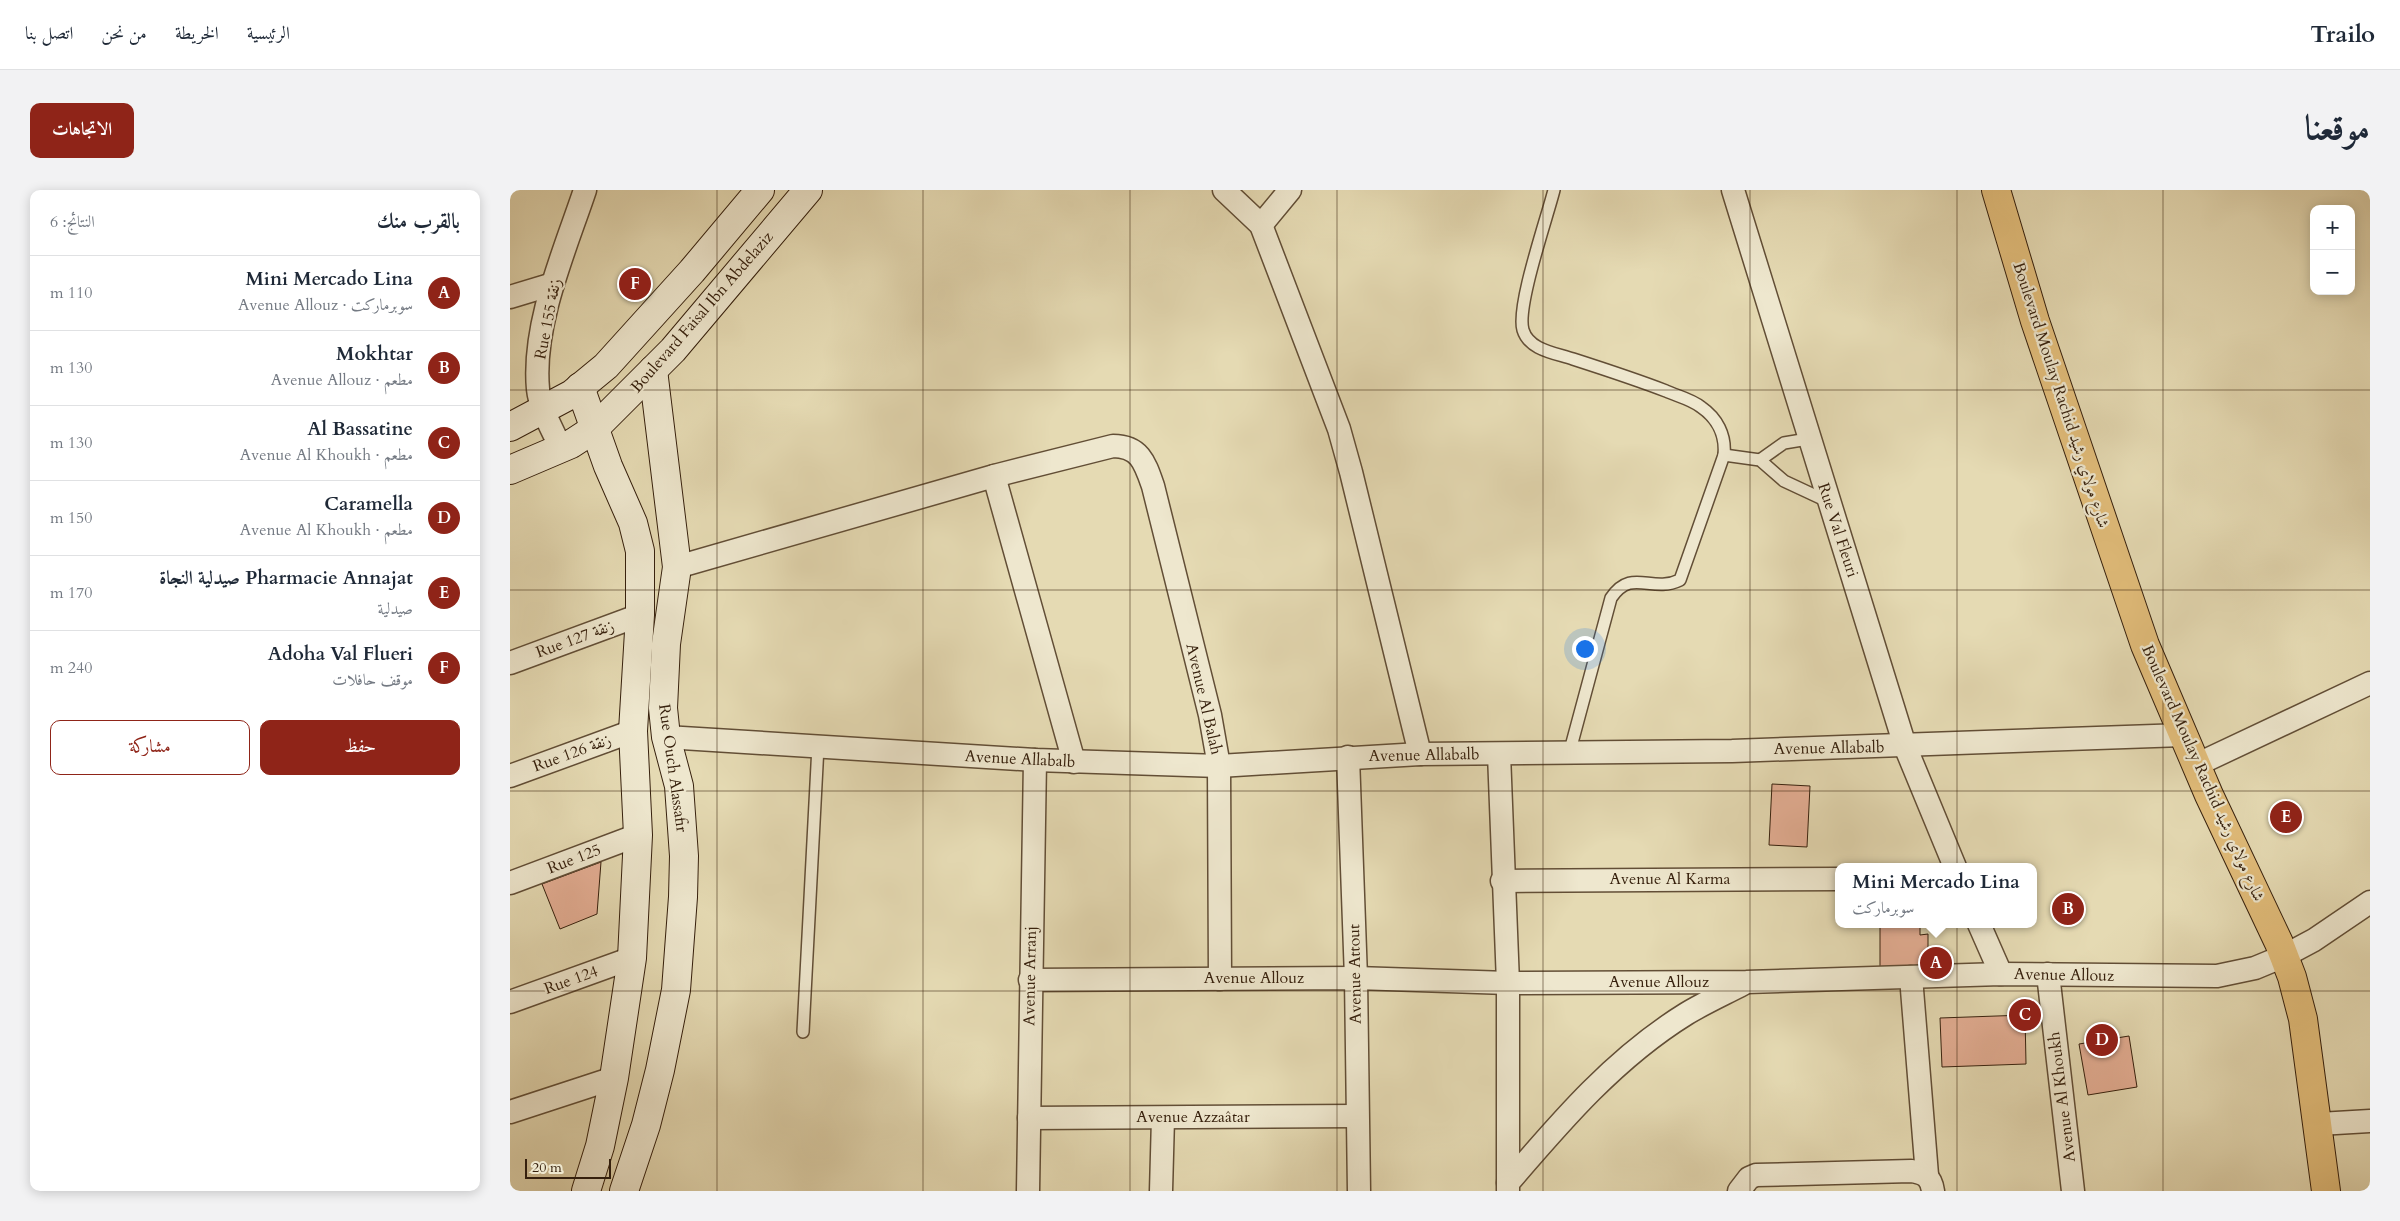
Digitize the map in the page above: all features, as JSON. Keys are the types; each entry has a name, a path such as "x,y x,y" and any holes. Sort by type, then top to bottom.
{"main road":[{"name":"Boulevard Moulay Rachid شارع مولاي رشيد","path":"1996,190 2035,321 2145,645 2196,765 2284,956 2304,1019 2319,1124 2326,1191"}],"street":[{"name":"Rue 155 زنقة","path":"561,449 544,410 538,389 540,343 553,284 586,190"},
{"name":"Boulevard Faisal Ibn Abdelaziz","path":"510,427 544,410 580,387 634,337 760,190"},
{"name":"Boulevard Faisal Ibn Abdelaziz","path":"510,470 561,449 594,428 673,350 808,190"},
{"path":"1224,190 1261,225 1341,438 1420,754"},
{"path":"1261,225 1290,190"},
{"name":"Rue Val Fleuri","path":"1733,190 1808,439 1905,746 1953,863"},
{"path":"510,297 553,284"},
{"name":"Rue Ouch Alassafir","path":"624,1191 636,1160 656,1088 676,990 683,897 683,832 680,786 666,737 663,708 666,644 677,567 653,370"},
{"name":"Rue Ouch Alassafir","path":"580,387 608,466 633,523 640,551 640,615 633,731 638,835 632,958 614,1078 600,1146 586,1191"},
{"name":"Avenue Al Balah","path":"994,476 1113,446 1125,446 1137,453 1145,462 1153,486 1208,708 1219,766 1220,979"},
{"path":"677,567 994,476 1074,762"},
{"name":"Rue 127 زنقة","path":"510,663 640,615"},
{"path":"2196,765 2370,682"},
{"name":"Rue 126 زنقة","path":"510,776 633,731"},
{"name":"Avenue Allabalb","path":"666,737 1035,760 1219,766 1348,756 1569,754 1905,746 2183,735"},
{"path":"1498,754 1502,880 1508,982 1508,1187"},
{"name":"Avenue Attout","path":"1348,756 1356,978 1359,1191"},
{"name":"Avenue Arranj","path":"1028,1191 1035,760"},
{"name":"Rue 125","path":"510,883 638,835"},
{"name":"Avenue Al Karma","path":"1502,880 1835,879"},
{"name":"Avenue Allouz","path":"1030,980 1356,978 1508,982 1746,982 1834,977 2001,974 2217,976 2255,968 2284,956 2314,940 2370,902"},
{"path":"1982,928 2001,974"},
{"name":"Rue 124","path":"510,1002 632,958"},
{"name":"Avenue Al Khoukh","path":"2048,974 2073,1191"},
{"path":"1911,977 1924,1179"},
{"path":"1508,1187 1564,1117 1603,1078 1643,1044 1686,1014 1746,982"},
{"path":"510,1112 614,1078"},
{"name":"Avenue Azzaâtar","path":"1029,1118 1357,1116"},
{"path":"1161,1191 1162,1118"},
{"path":"2319,1124 2370,1121"},
{"path":"1745,1189 1756,1175 1924,1179"},
{"path":"1894,1191 1924,1179"}],"lane":[{"path":"1554,190 1523,305 1522,329 1527,339 1544,349 1630,377 1700,406 1721,430 1725,442 1724,455 1680,580 1668,585 1631,581 1616,590 1611,598 1569,754"},
{"path":"1760,460 1784,443 1808,439"},
{"path":"1724,455 1760,460 1784,481 1829,502"},
{"path":"803,1032 818,746"}],"building":[{"path":"1772,784 1810,786 1807,847 1769,845"},
{"path":"601,862 597,914 560,929 542,884"},
{"path":"1880,928 1920,928 1920,935 1928,934 1928,953 1936,953 1936,972 1880,972"},
{"path":"2025,1015 2026,1064 1942,1067 1940,1018"},
{"path":"2129,1036 2137,1087 2088,1095 2079,1044"}],"place":[{"name":"Adoha Val Flueri","path":"635,284"},
{"name":"Pharmacie Annajat صيدلية النجاة","path":"2286,817"},
{"name":"Mokhtar","path":"2068,909"},
{"name":"Mini Mercado Lina","path":"1936,963"},
{"name":"Al Bassatine","path":"2025,1015"},
{"name":"Caramella","path":"2102,1040"}]}
